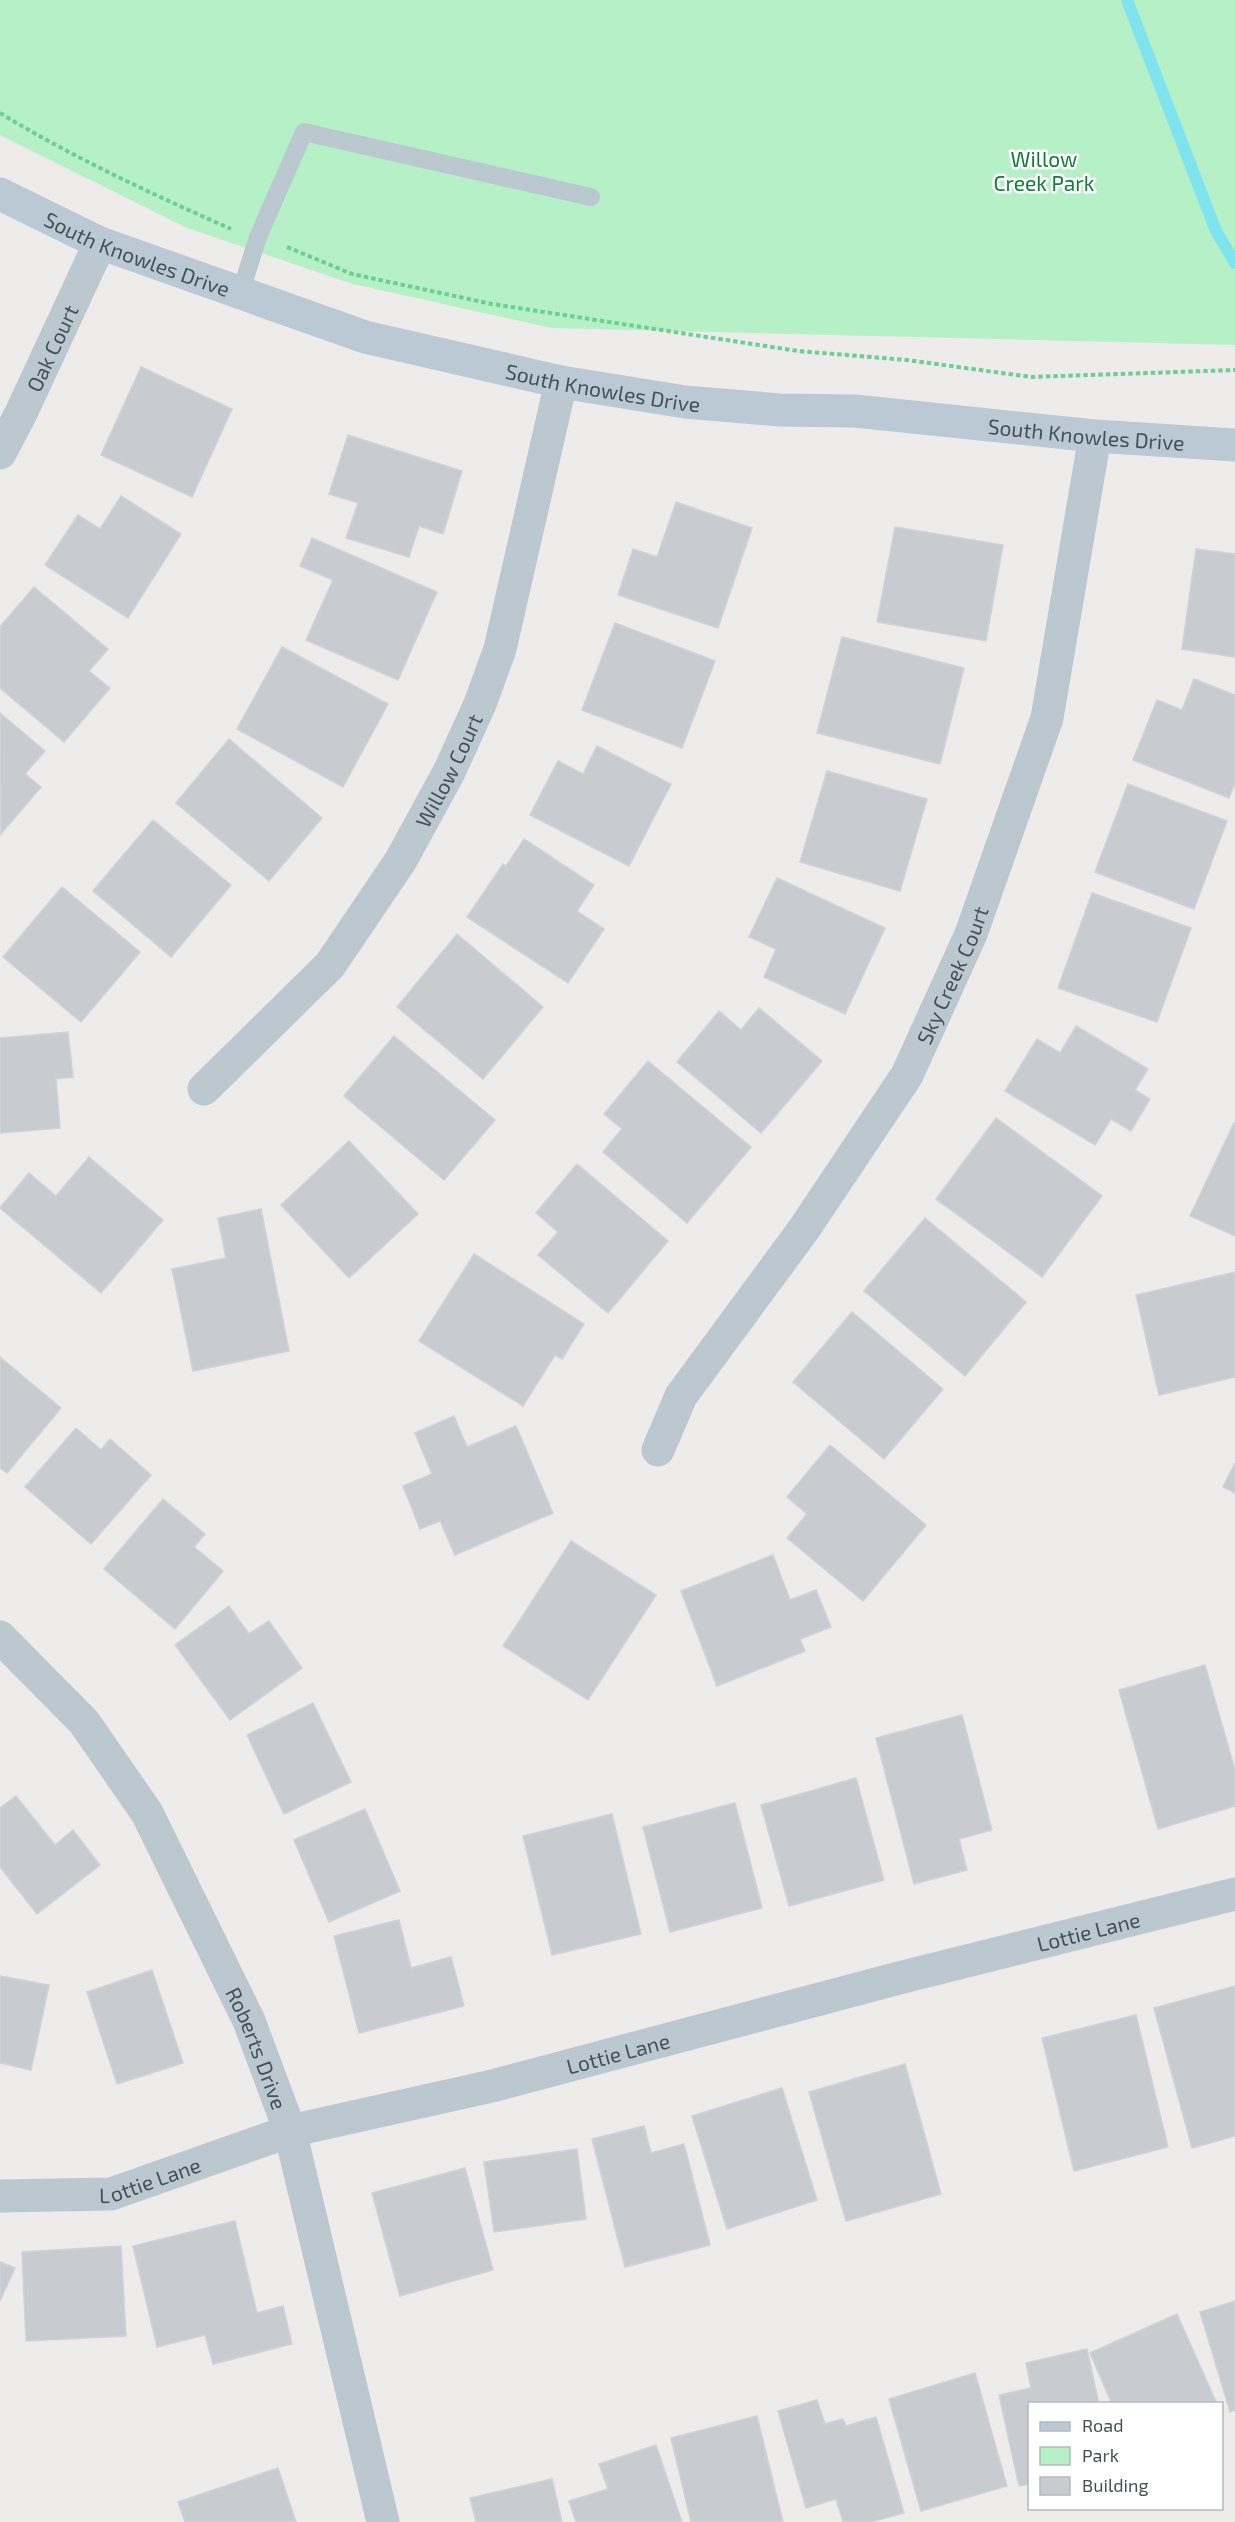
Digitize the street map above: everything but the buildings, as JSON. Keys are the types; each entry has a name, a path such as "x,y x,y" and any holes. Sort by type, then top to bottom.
{"street":[{"name":"South Knowles Drive","path":"0,194 100,243 365,337 561,382 686,402 780,410 855,411 1095,435 1235,445"},
{"name":"Oak Court","path":"0,453 100,243"},
{"name":"Willow Court","path":"204,1089 330,965 402,860 449,771 480,704 500,649 561,382"},
{"name":"Sky Creek Court","path":"658,1450 681,1396 804,1229 907,1075 971,934 1047,718 1095,435"},
{"name":"Roberts Drive","path":"0,1637 84,1722 147,1813 249,2021 290,2131 383,2522"},
{"name":"Lottie Lane","path":"0,2196 111,2194 290,2131 492,2086 899,1978 1235,1894"}],"lane":[{"path":"240,294 258,237 304,132 591,197"}],"path":[{"path":"0,113 53,145 161,198 238,232 279,243 352,274 481,302 798,351 907,360 1031,377 1235,370"}],"green space":[{"name":"Willow Creek Park","path":"0,0 1235,0 1235,345 552,328 353,284 187,228 0,135"}],"waterway":[{"path":"1127,0 1216,231 1235,263"}]}
